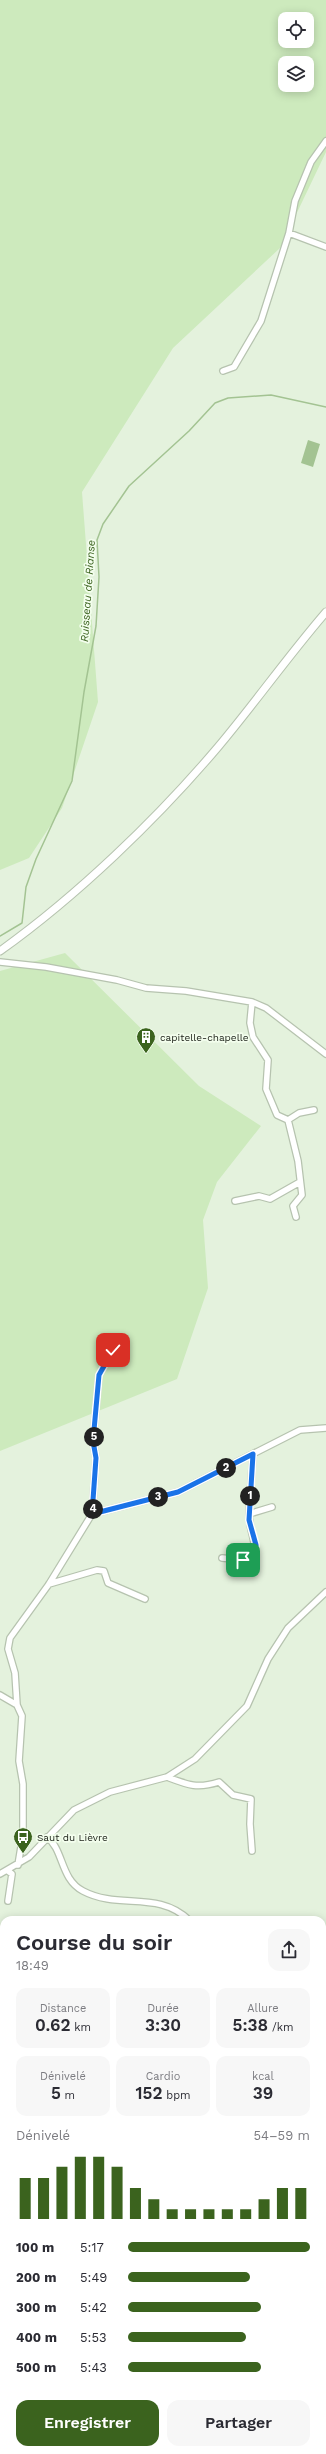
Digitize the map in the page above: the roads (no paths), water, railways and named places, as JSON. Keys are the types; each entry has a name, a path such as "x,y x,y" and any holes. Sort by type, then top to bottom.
{"main road":[{"path":"0,951 49,914 92,875 191,778 326,612"},
{"path":"0,947 19,937"}],"street":[{"path":"223,371 234,367 247,342 261,321 289,233 295,201 311,162 326,140"},
{"path":"289,233 326,247"},
{"path":"1,962 46,967 118,980 146,988 186,991 252,1002 266,1008 326,1054"},
{"path":"252,1002 250,1023 253,1037 268,1060 266,1089 277,1114 288,1120 298,1161 301,1198 293,1206 296,1217"},
{"path":"288,1120 299,1113 314,1110"},
{"path":"235,1201 259,1196 270,1199 300,1182"},
{"path":"18,1865 23,1835 22,1784 19,1761 22,1716 17,1705 15,1673 8,1649 10,1638 49,1584 92,1514 96,1458 93,1441 99,1375 113,1350"},
{"path":"92,1514 178,1492 300,1430 326,1428"},
{"path":"222,1558 243,1560 255,1555 256,1545 250,1529 249,1514 253,1454"},
{"path":"249,1514 272,1506"},
{"path":"49,1584 97,1570 104,1571 108,1583 145,1599"},
{"path":"0,1874 8,1871 29,1858 47,1837 74,1810 110,1792 167,1777 195,1760 247,1706 268,1659 288,1628 326,1592"},
{"path":"0,1695 17,1705"},
{"path":"167,1777 190,1786 204,1787 219,1782 233,1795 251,1799 250,1824 252,1851"},
{"path":"47,1837 53,1842 61,1866 76,1887 105,1900 163,1904 175,1908 184,1916"},
{"path":"8,1871 12,1874 8,1901"}],"waterway":[{"name":"Ruisseau de Rianse","path":"0,936 22,923 26,887 36,859 72,781 84,692 96,626 99,577 97,540 103,524 129,486 189,431 215,403 228,398 271,395 326,407"}],"place":[{"name":"capitelle-chapelle","path":"146,1054"},
{"name":"Saut du Lièvre","path":"23,1854"}]}
